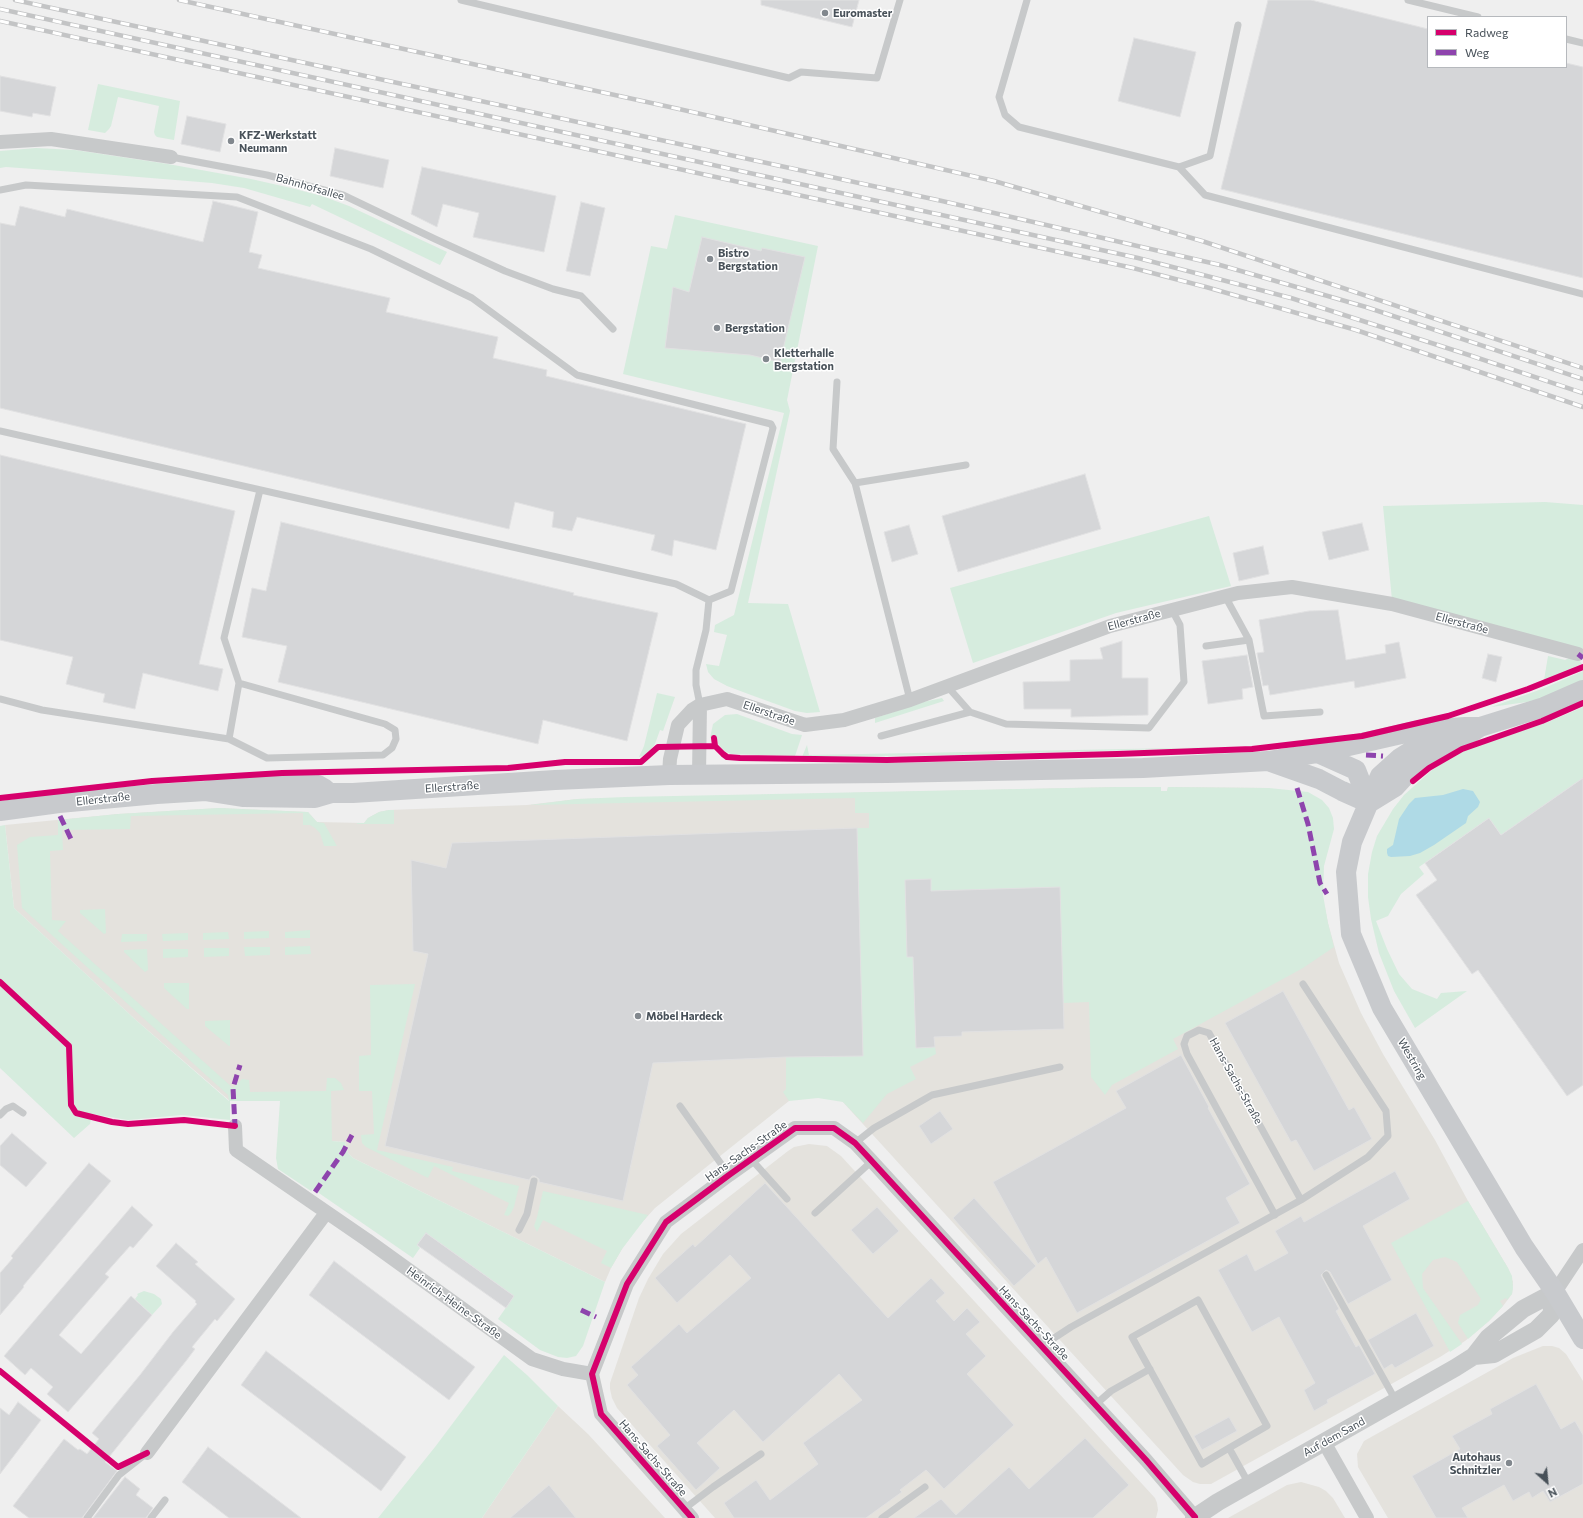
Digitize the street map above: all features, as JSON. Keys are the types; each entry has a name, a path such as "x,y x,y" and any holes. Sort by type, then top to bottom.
{"main road":[{"path":"1318,753 1356,770 1368,803 1395,787 1406,775 1435,754 1459,741 1473,727 1544,707 1583,690"},
{"name":"Ellerstraße","path":"0,811 157,794 206,791 244,797 315,798 332,793 353,794 555,780 669,775 887,774 1143,768 1268,761 1318,753 1420,730 1473,727"},
{"name":"Ellerstraße","path":"1268,761 1319,779 1342,792 1368,803"},
{"name":"Westring","path":"1368,803 1352,842 1346,872 1351,934 1382,1008 1524,1247 1555,1292 1583,1339"}],"street":[{"name":"Bahnhofsallee","path":"0,142 51,139 171,157"},
{"name":"Ellerstraße","path":"669,775 671,752 678,725 692,710 700,705 727,699 805,725 846,719 910,700 1110,626 1238,593 1292,587 1392,604 1578,654"},
{"path":"699,775 700,705"},
{"name":"Heinrich-Heine-Straße","path":"235,1126 236,1150 367,1240 532,1359 563,1368 592,1374"},
{"name":"Hans-Sachs-Straße","path":"688,1514 601,1414 592,1374 627,1284 666,1222 728,1175 795,1128 834,1128 854,1143 872,1161 1146,1460 1195,1518"},
{"path":"147,1453 326,1213"},
{"path":"1555,1292 1583,1250"},
{"name":"Auf dem Sand","path":"1474,1356 1494,1354 1536,1330 1551,1315 1555,1292"},
{"name":"Auf dem Sand","path":"1195,1518 1249,1484 1474,1356 1488,1338 1523,1309 1555,1292"},
{"path":"1324,1442 1367,1518"}],"lane":[{"path":"461,0 789,78 801,72 877,78 900,0"},
{"path":"1027,0 999,97 1005,115 1019,127 1179,167 1205,195 1583,294"},
{"path":"1408,0 1474,16"},
{"path":"1179,167 1210,156 1238,26"},
{"path":"1567,39 1583,43"},
{"name":"Bahnhofsallee","path":"171,157 267,175 343,195 505,271 553,289 581,296 613,329"},
{"path":"0,190 26,185 237,197 371,249 472,298 577,375 771,424 773,428 731,591 709,600 676,584 0,431"},
{"path":"837,382 833,449 855,484 910,700"},
{"path":"855,484 966,466"},
{"path":"229,739 239,684 224,638 260,490"},
{"path":"1225,596 1249,640 1264,716 1320,712"},
{"path":"700,705 696,685 696,670 706,630 709,600"},
{"path":"947,686 970,712 1006,724 1149,728 1184,682 1180,625 1172,610"},
{"path":"1206,646 1249,640"},
{"path":"0,699 42,710 229,739 267,758 382,754 392,748 396,739 395,730 385,724 239,684"},
{"path":"881,736 970,712"},
{"name":"Hans-Sachs-Straße","path":"1042,1346 1071,1326 1302,1200 1368,1157 1388,1136 1386,1111 1303,984"},
{"name":"Hans-Sachs-Straße","path":"1275,1215 1187,1054 1184,1044 1188,1036 1199,1030 1209,1033 1302,1200"},
{"path":"854,1143 874,1128 932,1095 1060,1067"},
{"path":"0,1115 6,1108 14,1106 23,1113"},
{"path":"680,1106 728,1175"},
{"path":"751,1159 787,1199"},
{"path":"815,1213 872,1161"},
{"path":"519,1230 527,1214 534,1181"},
{"path":"1326,1275 1396,1401"},
{"path":"1198,1300 1267,1426 1228,1448 1202,1464 1132,1337 1198,1300"},
{"path":"1095,1405 1112,1391 1150,1370"},
{"path":"1228,1448 1249,1484"},
{"path":"87,1518 119,1475 147,1453"},
{"path":"688,1514 713,1487 761,1454"},
{"path":"882,1518 924,1486"},
{"path":"151,1518 165,1500"}],"shaded area":[{"path":"1161,787 1161,791 1167,791 1168,787 1269,788 1325,908 1339,963 1361,1013 1383,1054 1435,1140 1468,1201 1508,1268 1513,1282 1512,1294 1503,1306 1489,1321 1465,1341 1440,1357 1211,1484 1200,1484 1193,1482 1183,1475 821,1078 789,1101 655,1208 637,1228 622,1249 605,1282 353,1158 348,1153 345,1142 332,1141 280,1101 230,1101 137,1021 14,908 5,825 118,814 219,808 308,812 317,822 364,823 368,818 379,812 389,810 527,805 577,799"},
{"path":"809,1144 827,1146 841,1156 1155,1498 1158,1510 1156,1518 715,1518 617,1408 612,1398 610,1383 639,1298 663,1254 681,1234 788,1151 794,1147"},
{"path":"1543,1346 1559,1348 1566,1354 1583,1381 1583,1518 1388,1518 1358,1467 1357,1454 1364,1441 1513,1358"},
{"path":"558,1406 588,1434 665,1518 482,1518"},
{"path":"1301,1482 1319,1487 1326,1491 1333,1498 1345,1518 1228,1518 1287,1485"}],"green space":[{"path":"98,84 180,101 174,140 157,137 155,135 154,132 159,106 118,97 109,129 105,133 88,130"},
{"path":"36,148 75,150 168,164 291,188 322,196 349,206 447,252 440,265 312,204 310,207 244,188 212,183 6,167 0,168 0,151"},
{"name":"Bergstation","path":"675,215 818,246 787,400 790,411 748,603 788,604 820,712 807,713 795,711 727,686 714,679 708,672 706,664 719,666 727,635 714,632 715,625 734,615 784,413 623,374 651,246 667,249"},
{"path":"1545,502 1583,505 1583,654 1392,600 1383,506"},
{"path":"1209,516 1231,586 1116,613 973,663 950,588"},
{"path":"1575,655 1582,664 1544,680 1548,656 1565,660"},
{"path":"1583,671 1583,681 1544,698 1491,707 1542,689"},
{"path":"657,693 675,697 663,731 660,730 655,744 646,755 639,757 644,746"},
{"path":"942,698 944,701 875,723 875,718 923,702"},
{"path":"1583,707 1583,778 1501,835 1489,818 1419,867 1424,874 1401,894 1388,916 1376,921 1399,974 1412,989 1437,999 1441,993 1467,991 1415,1028 1394,991 1379,953 1371,919 1368,897 1368,874 1377,836 1393,809 1404,795 1432,770 1450,758 1467,749 1548,722"},
{"path":"737,714 792,734 802,735 795,756 731,754 722,750 718,744 717,738 710,738 713,724 725,715"},
{"path":"807,745 809,755 1230,747 960,755 802,757"},
{"path":"1161,787 1161,791 1167,791 1168,787 1269,788 1308,792 1322,800 1329,808 1333,818 1334,829 1324,866 1323,895 1334,947 1303,968 1173,1039 1178,1049 1112,1085 1105,1095 1091,1077 1089,1002 1063,1003 1060,887 931,891 931,879 905,880 907,957 913,957 916,1048 935,1047 936,1054 910,1067 916,1079 887,1094 863,1123 843,1102 818,1098 789,1101 783,1092 786,1089 786,1057 863,1056 857,828 869,828 869,813 855,813 855,798 530,805 577,799 625,797"},
{"path":"219,808 308,812 317,822 324,823 337,846 324,846 320,833 315,828 310,825 303,825 303,813 131,816 130,829 62,830 63,850 50,851 52,920 66,921 58,931 233,1088 242,1079 249,1080 250,1092 326,1091 327,1078 335,1078 341,1083 344,1090 331,1091 332,1141 345,1142 348,1153 353,1158 605,1282 583,1346 576,1356 567,1358 558,1357 540,1350 498,1319 514,1296 426,1233 417,1245 420,1248 413,1258 313,1189 311,1191 278,1169 276,1158 280,1101 230,1101 230,1120 182,1115 128,1120 92,1114 90,1124 74,1138 0,1068 0,826 5,825 14,908 137,1021 229,1101 228,1095 22,908 17,845 30,837 58,835 58,820 118,814"},
{"path":"394,810 394,824 357,824 364,823 368,818 379,812"},
{"path":"105,909 106,933 104,934 80,913 80,910"},
{"path":"310,930 310,938 285,938 285,932"},
{"path":"269,931 269,938 244,939 244,932"},
{"path":"228,932 229,939 203,940 203,933"},
{"path":"188,933 188,940 163,941 162,934"},
{"path":"122,934 147,934 147,941 121,942"},
{"path":"310,946 311,954 285,955 285,947"},
{"path":"244,947 270,947 270,955 245,956"},
{"path":"204,948 229,948 229,956 204,957"},
{"path":"147,949 148,970 145,972 124,952 124,950"},
{"path":"163,949 188,949 188,957 163,958"},
{"path":"164,983 189,983 189,1009 187,1009 164,988"},
{"path":"415,984 377,1150 453,1167 452,1171 519,1186 514,1207 508,1216 504,1215 509,1203 434,1166 428,1178 366,1147 362,1143 361,1135 374,1134 372,1091 359,1091 359,1056 371,1055 370,985"},
{"path":"230,1020 229,1046 205,1026 205,1021"},
{"path":"543,1191 648,1215 622,1249 611,1268 601,1263 607,1251 543,1220 537,1232 534,1226"},
{"path":"1468,1201 1508,1268 1512,1276 1513,1288 1512,1294 1507,1300 1506,1298 1500,1301 1503,1306 1489,1321 1468,1339 1458,1323 1460,1315 1478,1305 1481,1299 1457,1262 1445,1257 1433,1260 1422,1274 1423,1288 1462,1344 1450,1352 1391,1243"},
{"path":"144,1291 154,1294 161,1299 162,1304 152,1315 135,1299 138,1295 137,1294"},
{"path":"504,1355 527,1375 558,1406 482,1518 378,1518 435,1447"}],"water":[{"path":"1463,789 1473,791 1480,802 1478,807 1468,816 1466,823 1420,853 1410,856 1388,856 1387,849 1393,845 1399,819 1415,798 1443,795"}],"building":[{"name":"Euromaster","path":"761,0 859,0 852,27 761,5"},
{"path":"1268,0 1311,0 1427,29 1427,68 1567,68 1567,63 1583,67 1583,278 1221,189"},
{"path":"1134,38 1196,52 1180,117 1118,101"},
{"path":"0,76 56,87 50,116 33,113 32,117 0,111"},
{"path":"187,116 226,124 220,152 181,144"},
{"path":"335,148 389,160 383,188 330,176"},
{"path":"422,167 556,196 544,252 473,237 479,213 443,204 437,227 411,214"},
{"path":"213,201 258,212 249,252 262,255 258,268 390,298 386,312 498,337 493,358 547,370 546,376 746,424 716,550 674,540 672,556 651,550 655,535 577,517 572,531 552,527 554,512 515,502 509,529 0,408 0,223 15,226 20,206 65,217 67,209 203,242"},
{"path":"581,202 605,208 590,276 566,271"},
{"path":"702,237 761,251 762,248 805,257 780,362 750,355 665,348 673,287 689,292"},
{"path":"0,455 235,511 199,664 223,669 218,691 143,673 135,709 103,702 105,694 66,684 73,657 0,640"},
{"path":"1085,474 1101,529 958,572 942,516"},
{"path":"281,522 574,593 573,595 658,613 627,741 543,720 538,744 278,682 287,646 242,637 252,588 266,591"},
{"path":"1362,523 1369,550 1329,560 1322,532"},
{"path":"909,525 918,554 892,562 884,532"},
{"path":"1263,546 1269,574 1239,581 1233,553"},
{"path":"1338,610 1346,660 1386,653 1385,645 1399,642 1406,678 1355,688 1354,681 1270,695 1268,685 1263,686 1257,653 1264,652 1259,620 1309,611"},
{"path":"1122,641 1122,678 1148,678 1148,715 1071,717 1071,709 1024,709 1023,682 1070,681 1070,660 1103,659 1100,648"},
{"path":"1488,654 1502,657 1496,682 1482,678"},
{"path":"1247,655 1253,687 1242,689 1243,699 1208,704 1202,661"},
{"path":"1583,778 1583,1085 1567,1096 1478,970 1472,974 1416,895 1437,880 1425,863 1489,818 1501,835"},
{"name":"Möbel Hardeck","path":"857,828 863,1056 786,1057 653,1063 623,1201 539,1182 539,1179 535,1176 532,1176 529,1180 385,1146 428,954 413,951 411,860 446,868 452,843"},
{"path":"931,879 931,891 1060,887 1064,1029 962,1032 962,1036 934,1037 935,1047 916,1048 913,957 907,957 905,880"},
{"path":"1283,991 1349,1110 1354,1107 1372,1139 1314,1171 1296,1140 1291,1142 1225,1023"},
{"path":"1181,1055 1250,1184 1226,1198 1240,1223 1077,1313 1046,1257 1038,1264 993,1182 1126,1108 1116,1091"},
{"path":"940,1111 953,1129 931,1144 919,1126"},
{"path":"12,1133 47,1163 26,1187 0,1165 0,1146"},
{"path":"89,1163 111,1181 0,1315 0,1273 13,1258 11,1256"},
{"path":"1395,1171 1410,1199 1363,1226 1392,1280 1348,1304 1330,1272 1326,1270 1321,1275 1339,1309 1336,1311 1356,1347 1359,1345 1375,1374 1327,1400 1328,1403 1314,1411 1304,1390 1315,1383 1279,1317 1252,1332 1218,1270 1247,1254 1255,1271 1288,1253 1275,1231 1301,1216 1304,1222"},
{"path":"765,1183 888,1318 931,1278 945,1293 936,1301 954,1321 967,1308 980,1322 966,1334 986,1356 967,1374 1014,1425 944,1489 926,1470 900,1490 902,1492 866,1518 734,1518 724,1503 756,1480 770,1500 818,1464 803,1443 862,1400 839,1374 763,1442 734,1410 697,1443 720,1468 696,1490 657,1446 670,1435 627,1385 638,1375 631,1367 679,1324 687,1333 751,1278 730,1255 677,1303 655,1278 693,1244 695,1247"},
{"path":"974,1198 1036,1266 1014,1286 953,1218"},
{"path":"132,1206 153,1225 133,1248 130,1246 105,1274 109,1277 59,1335 81,1354 131,1296 152,1315 68,1412 47,1394 53,1387 31,1368 25,1375 4,1356"},
{"path":"877,1207 899,1231 873,1254 851,1230"},
{"path":"426,1233 514,1296 506,1308 417,1245"},
{"path":"176,1243 198,1262 195,1264 235,1299 217,1321 215,1319 192,1347 195,1349 186,1361 105,1462 117,1471 82,1518 29,1518 13,1506 64,1439 78,1450 80,1449 87,1454 99,1439 92,1433 197,1304 195,1302 196,1301 156,1266"},
{"path":"334,1261 475,1367 449,1400 309,1295"},
{"path":"1416,1313 1434,1346 1395,1368 1392,1364 1384,1369 1368,1340"},
{"path":"266,1351 406,1457 381,1491 241,1385"},
{"name":"Autohaus Schnitzler","path":"1536,1384 1561,1429 1575,1421 1583,1435 1583,1484 1550,1502 1543,1491 1532,1498 1529,1492 1513,1501 1504,1485 1462,1508 1468,1518 1436,1518 1412,1476 1460,1449 1452,1436 1492,1414 1490,1409"},
{"path":"18,1402 41,1420 0,1474 0,1408 9,1415"},
{"path":"1229,1417 1237,1431 1202,1450 1194,1436"},
{"path":"1085,1438 1129,1485 1093,1518 914,1518 941,1499 956,1515 1009,1467 1029,1489"},
{"path":"208,1447 301,1518 229,1518 182,1482"},
{"path":"125,1477 140,1489 136,1495 153,1508 146,1518 93,1518"},
{"path":"549,1485 576,1518 510,1518"}],"railway":[{"path":"15,0 942,201 1220,265 1366,307 1583,379"},
{"path":"179,0 679,109 994,181 1202,241 1583,368"},
{"path":"0,9 1138,258 1291,298 1583,393"},
{"path":"0,21 1133,268 1206,287 1356,330 1583,407"}],"marked path":[{"path":"1578,654 1583,658"},
{"path":"1366,755 1383,756"},
{"path":"1297,788 1308,824 1320,883 1327,894"},
{"path":"60,816 71,839"},
{"path":"232,1125 235,1126 233,1088 240,1065"},
{"path":"315,1192 343,1152 352,1135"},
{"path":"581,1310 596,1317"}],"cycle path":[{"path":"714,738 715,746 723,754 727,757 740,758 887,760 1252,749 1362,736 1448,716 1528,689 1583,667"},
{"path":"1413,781 1429,768 1462,749 1542,721 1583,703"},
{"path":"0,798 152,781 282,773 508,768 565,762 641,762 658,747 715,746"},
{"path":"0,982 69,1046 71,1105 76,1113 112,1122 128,1124 184,1120 235,1126"},
{"path":"692,1518 601,1414 592,1374 627,1284 666,1222 795,1128 834,1128 855,1143 1146,1460 1195,1517"},
{"path":"0,1371 118,1467 147,1453"}],"place":[{"name":"Euromaster","path":"825,13"},
{"name":"KFZ-Werkstatt Neumann","path":"231,141"},
{"name":"Bistro Bergstation","path":"710,259"},
{"name":"Bergstation","path":"717,328"},
{"name":"Kletterhalle Bergstation","path":"766,359"},
{"name":"Möbel Hardeck","path":"638,1016"},
{"name":"Autohaus Schnitzler","path":"1509,1463"}]}
